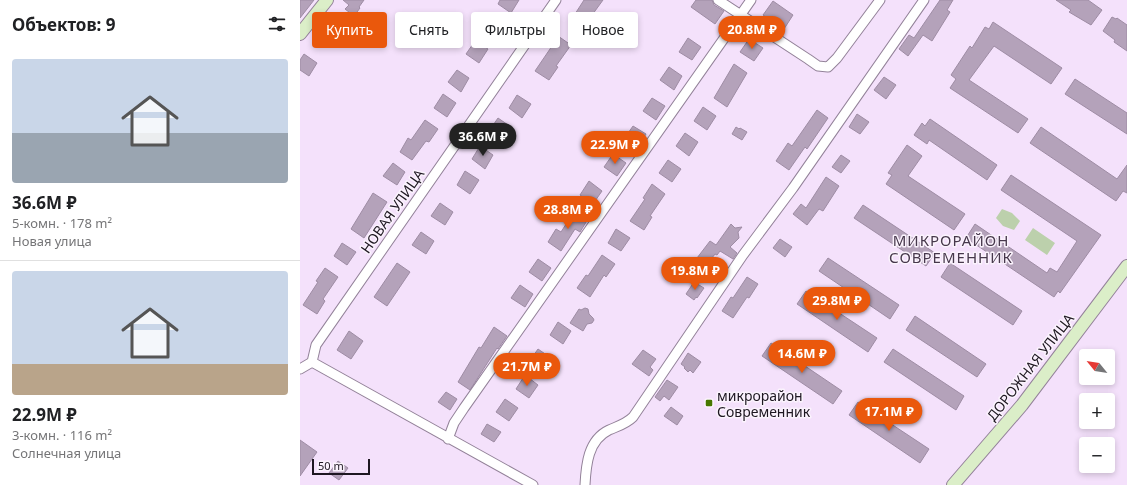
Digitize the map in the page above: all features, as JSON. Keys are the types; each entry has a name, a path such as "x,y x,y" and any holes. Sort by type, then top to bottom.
{"main road":[{"path":"300,34 327,0"},
{"name":"ДОРОЖНАЯ УЛИЦА","path":"953,485 1022,405 1127,266"}],"street":[{"name":"НОВАЯ УЛИЦА","path":"312,362 316,345 556,0"},
{"path":"718,0 818,66 828,67 837,58 880,0"},
{"path":"448,439 454,423 464,408 751,0"},
{"path":"585,485 586,467 591,449 599,438 607,431 628,421 633,416 744,255 793,188 924,0"},
{"path":"300,369 312,362 533,485"}],"green space":[{"path":"1002,209 1012,213 1020,221 1014,230 1003,226 996,218"},
{"path":"1033,228 1055,243 1047,255 1025,240"}],"building":[{"path":"300,0 314,0 300,18"},
{"path":"343,0 364,0 357,12 349,12 345,9 349,5"},
{"path":"500,0 519,0 512,12 498,4"},
{"path":"584,0 603,0 594,12 576,12"},
{"path":"696,0 712,0 714,5 724,11 715,24 691,7"},
{"path":"940,0 953,0 947,10 950,12 932,41 923,35 908,56 899,49 909,35 914,38"},
{"path":"1056,0 1088,0 1102,10 1091,25 1069,12 1071,10"},
{"path":"773,1 793,15 784,29 763,15"},
{"path":"1112,17 1117,18 1127,25 1127,51 1114,42 1115,40 1103,31"},
{"path":"993,22 1062,68 1051,84 994,46 969,80 1028,119 1018,133 950,88 956,79 951,75 970,46 972,48 985,27 989,29"},
{"path":"560,37 568,43 569,48 556,66 558,67 549,80 535,71 550,49 560,48"},
{"path":"688,38 701,47 692,60 679,52"},
{"path":"749,39 763,48 754,61 740,52"},
{"path":"471,47 471,48 488,49 479,63 466,54"},
{"path":"304,54 317,63 309,76 300,70 300,60"},
{"path":"734,64 747,73 727,107 714,98"},
{"path":"669,67 682,76 674,90 660,80"},
{"path":"457,70 469,78 461,92 448,82"},
{"path":"884,77 896,85 886,99 874,90"},
{"path":"1075,79 1127,113 1127,134 1065,94"},
{"path":"443,94 456,103 447,117 434,108"},
{"path":"517,95 531,104 522,118 509,108"},
{"path":"652,98 665,106 656,120 643,111"},
{"path":"703,107 716,116 707,130 694,121"},
{"path":"817,110 828,118 807,149 805,147 789,170 776,161 788,143 792,146"},
{"path":"857,114 869,122 860,134 849,127"},
{"path":"498,118 511,127 502,140 489,131"},
{"path":"930,119 997,165 987,180 929,140 927,144 914,135 922,123 925,126"},
{"path":"425,120 438,129 429,142 426,141 412,160 400,152 408,138 411,140"},
{"path":"633,126 646,134 638,148 624,139"},
{"path":"736,127 747,132 742,140 732,134"},
{"path":"1041,127 1117,179 1127,165 1127,193 1123,191 1116,201 1030,143"},
{"path":"685,133 698,142 689,156 676,146"},
{"path":"907,145 922,156 908,176 965,214 954,230 886,184 892,175 888,173"},
{"path":"480,146 493,155 485,169 472,159"},
{"path":"613,154 626,163 617,176 604,167"},
{"path":"841,155 850,161 841,173 832,167"},
{"path":"668,160 681,169 672,182 659,173"},
{"path":"393,163 405,172 397,185 383,176"},
{"path":"465,171 479,180 470,194 457,185"},
{"path":"1011,175 1101,235 1060,293 1058,291 1054,297 966,238 975,224 1047,273 1050,268 1057,272 1077,241 1001,190"},
{"path":"826,177 839,186 823,211 819,209 807,225 793,214 801,204 806,208"},
{"path":"589,181 602,191 593,204 580,195"},
{"path":"652,184 665,194 650,216 652,217 644,230 630,221 645,199 643,198"},
{"path":"373,193 387,202 364,238 351,229"},
{"path":"440,203 453,212 445,225 431,216"},
{"path":"863,205 935,253 926,266 854,218"},
{"path":"575,210 588,219 580,232 575,229 561,251 548,242 556,229 561,232"},
{"path":"731,224 735,228 742,227 738,232 739,238 730,247 737,253 733,259 720,251 717,255 715,254 705,267 697,258 710,241 716,245"},
{"path":"616,229 630,238 621,251 608,243"},
{"path":"421,232 434,241 426,254 412,245"},
{"path":"780,239 792,247 785,257 773,248"},
{"path":"342,243 356,252 347,265 334,256"},
{"path":"602,255 615,264 606,277 604,275 590,297 577,288 586,275 588,276"},
{"path":"828,258 899,305 890,319 819,271"},
{"path":"538,259 551,268 542,281 529,272"},
{"path":"397,263 410,272 387,306 374,297"},
{"path":"950,263 1022,311 1013,325 941,277"},
{"path":"325,268 338,277 323,299 325,301 317,314 303,305"},
{"path":"747,277 758,284 733,318 722,311"},
{"path":"694,282 704,288 694,300 686,294"},
{"path":"520,285 533,294 525,307 511,298"},
{"path":"806,291 877,338 868,352 797,304"},
{"path":"585,308 588,309 589,314 594,320 592,323 587,324 583,331 570,323 579,309 581,310"},
{"path":"915,316 986,364 977,377 906,330"},
{"path":"558,322 571,331 563,344 550,335"},
{"path":"494,327 507,336 498,349 497,348 470,390 458,382 479,347 481,348"},
{"path":"349,331 363,341 351,359 337,350"},
{"path":"771,343 842,391 833,404 762,356"},
{"path":"538,349 551,358 542,371 529,362"},
{"path":"893,349 964,396 956,410 884,362"},
{"path":"643,350 656,359 650,367 653,370 649,376 632,364"},
{"path":"688,353 701,362 693,373 690,370 688,372 681,364"},
{"path":"525,375 538,385 529,398 516,389"},
{"path":"667,380 678,387 669,400 664,396 660,401 655,397"},
{"path":"446,392 457,399 450,410 438,402"},
{"path":"505,399 518,408 509,421 496,412"},
{"path":"858,402 929,449 920,463 849,415"},
{"path":"671,407 683,416 677,425 664,416"},
{"path":"487,424 501,432 494,442 481,434"},
{"path":"300,440 317,452 300,476"},
{"path":"338,461 348,468 339,480 329,473"}],"place":[{"name":"микрорайон Современник","path":"709,403"}],"district":[{"name":"МИКРОРАЙОН СОВРЕМЕННИК","path":"951,248"}]}
